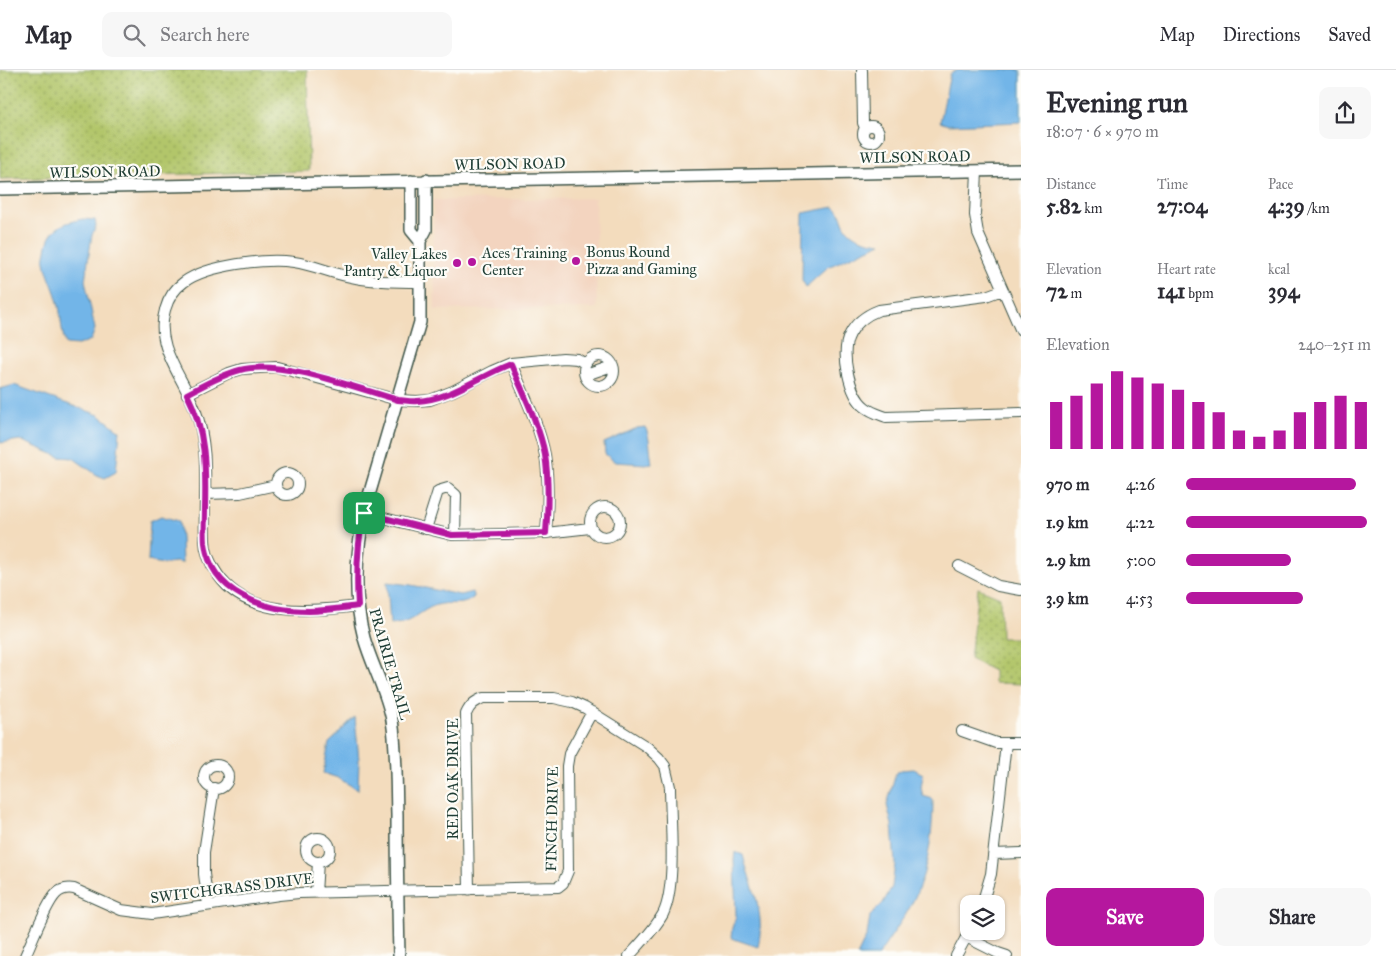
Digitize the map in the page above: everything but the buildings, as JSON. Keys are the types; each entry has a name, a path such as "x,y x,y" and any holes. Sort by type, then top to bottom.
{"street":[{"path":"862,70 863,123 865,128"},
{"name":"WILSON ROAD","path":"0,189 1021,170"},
{"path":"976,171 978,233 1021,331"},
{"name":"PRAIRIE TRAIL","path":"399,956 396,756 392,720 364,636 358,606 356,567 364,513 420,322 420,241 426,230 426,180"},
{"path":"411,181 412,230 420,241"},
{"path":"358,606 322,610 290,610 270,607 248,600 230,590 213,568 207,554 205,542 203,438 194,407 168,353 162,329 163,317 167,303 175,290 184,282 223,267 244,262 292,261 357,278 393,282 420,282"},
{"path":"1002,290 986,296 879,310 868,314 849,336 847,364 849,380 852,391 864,407 886,417 1021,413"},
{"path":"187,394 229,373 242,369 277,367 398,400 416,402 430,400 453,391 492,371 511,364 564,358 577,359 586,370 591,383 599,386 604,386 611,381 614,372 608,359 600,356 591,358 586,370"},
{"path":"511,364 537,428 544,454 546,471 546,533"},
{"path":"586,370 612,366"},
{"path":"205,494 240,493 276,485"},
{"path":"426,529 438,491 448,488 456,495 455,535"},
{"path":"364,513 455,535 546,533 590,528"},
{"path":"959,566 998,586 1021,590"},
{"name":"RED OAK DRIVE","path":"469,890 466,714 469,707 474,702 483,698 554,698 572,702 592,712"},
{"path":"592,712 647,747 659,758 665,766 670,787 671,876 668,900 664,913 656,925 629,956"},
{"name":"FINCH DRIVE","path":"398,891 553,889 563,883 568,872 567,766 572,749 592,712"},
{"path":"962,731 988,741 1021,743"},
{"path":"985,895 994,854 1006,743"},
{"path":"208,905 204,874 204,852 214,788"},
{"path":"994,854 1021,853"},
{"path":"316,892 318,862"},
{"name":"SWITCHGRASS DRIVE","path":"25,956 50,902 56,894 68,888 121,910 138,913 167,913 279,894 398,891"},
{"path":"956,956 965,940"},
{"path":"977,940 998,953 1007,956"}],"shaded area":[{"path":"595,198 597,308 435,310 433,200"}],"green space":[{"path":"0,70 307,70 309,171 0,179"},
{"path":"978,588 1000,597 1001,638 1021,638 1021,684 994,683 994,671 970,659"}],"water":[{"path":"958,70 1021,70 1021,122 948,125 940,122 950,74"},
{"path":"834,207 840,213 850,233 865,240 881,243 828,267 806,287 802,280 803,213"},
{"path":"83,219 95,220 96,226 92,235 85,280 95,329 91,340 78,345 66,344 59,305 47,272 45,257 53,232 69,222"},
{"path":"14,385 99,415 120,431 116,472 105,478 97,475 73,458 60,457 20,440 0,443 0,389"},
{"path":"645,427 649,439 652,463 615,462 605,454 604,443 637,428"},
{"path":"161,516 179,521 182,563 163,564 148,561 150,521"},
{"path":"387,582 460,595 472,592 474,597 462,603 436,605 407,621 399,624 390,624"},
{"path":"355,717 359,760 358,790 338,778 323,773 329,743"},
{"path":"914,769 923,774 921,788 923,796 933,799 932,829 924,873 906,914 878,956 857,956 867,935 870,916 883,903 892,887 895,864 892,825 887,805 896,773 900,770"},
{"path":"735,852 743,855 759,911 760,934 758,947 731,938 736,916"}],"place":[{"name":"Bonus Round Pizza and Gaming","path":"576,261"},
{"name":"Aces Training Center","path":"472,262"},
{"name":"Valley Lakes Pantry & Liquor","path":"457,263"}],"route":[{"path":"511,364 537,428 544,454 546,471 546,533 452,535 364,513 356,567 358,606 308,611 290,610 270,607 248,600 230,590 213,568 207,554 205,542 205,457 203,438 194,407 187,394 229,373 242,369 277,367 398,400 416,402 441,396 492,371 511,364"}]}
